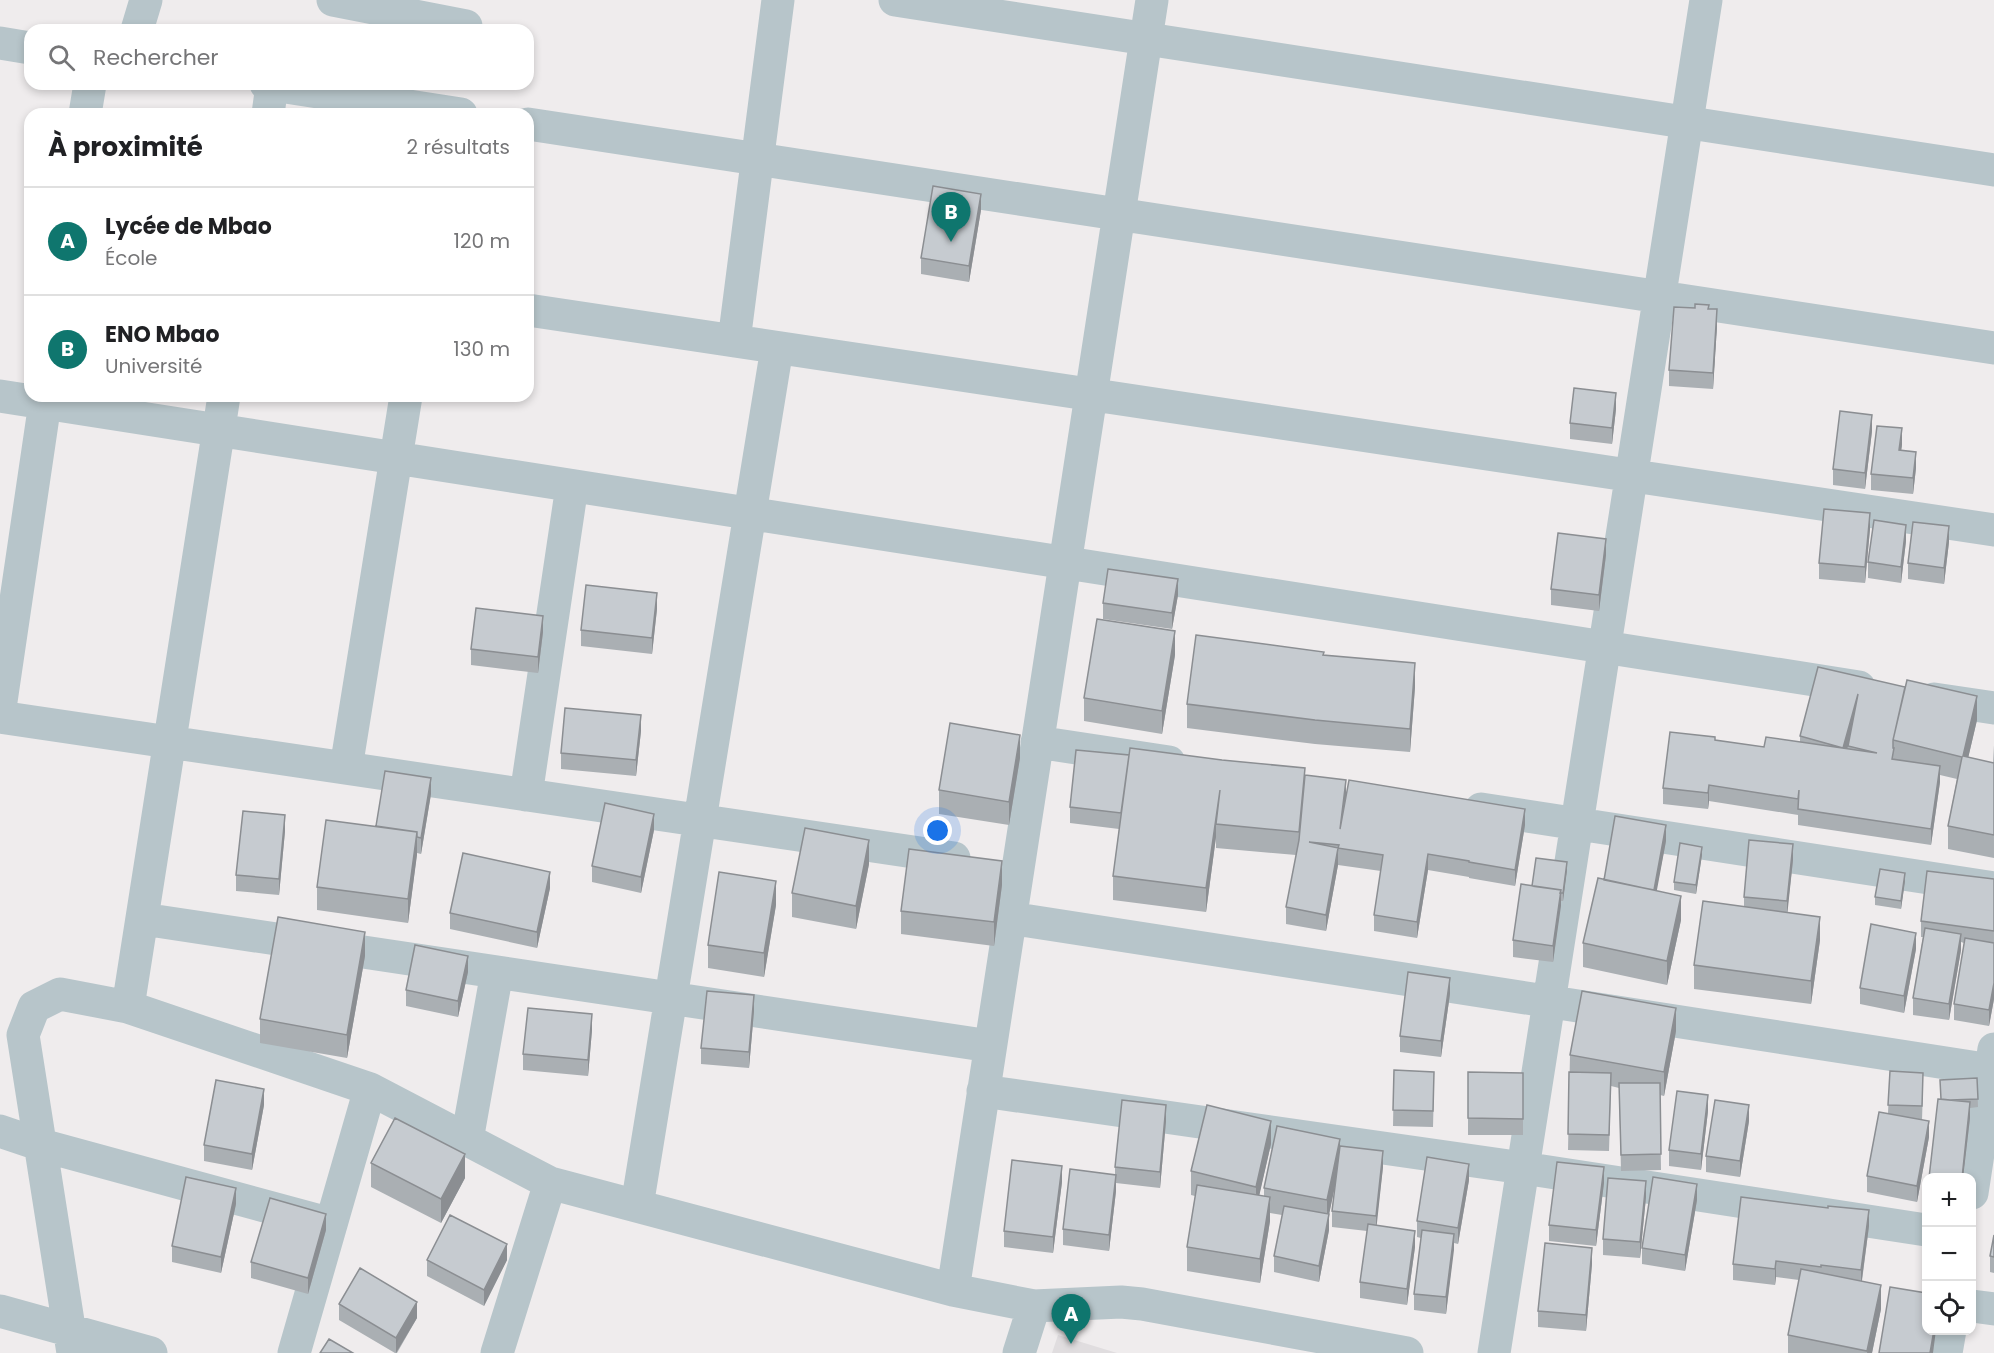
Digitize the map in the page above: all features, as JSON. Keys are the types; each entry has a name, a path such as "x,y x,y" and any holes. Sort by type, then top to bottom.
{"street":[{"path":"139,24 146,0"},
{"path":"333,0 467,18"},
{"path":"734,341 778,0"},
{"path":"895,0 1994,170"},
{"path":"953,1290 1010,918 998,865 1037,742 1152,0"},
{"path":"1494,1353 1706,0"},
{"path":"0,43 24,47"},
{"path":"86,108 89,90"},
{"path":"269,94 455,106"},
{"path":"534,125 1994,348"},
{"path":"534,311 1994,530"},
{"path":"637,1206 777,348"},
{"path":"0,396 24,398"},
{"path":"0,708 45,402"},
{"path":"62,402 219,430 572,486 1994,708"},
{"path":"128,1007 223,402"},
{"path":"346,768 405,402"},
{"path":"526,795 572,486"},
{"path":"0,717 998,865"},
{"path":"1037,742 1202,767"},
{"path":"1448,804 1994,888"},
{"path":"1010,918 1549,1002 1992,1060 1988,1130 1976,1174"},
{"path":"143,919 990,1046"},
{"path":"467,1140 497,972"},
{"path":"72,1342 23,1035 34,1007 60,994 128,1007 370,1089 550,1183 953,1290 1034,1306 1120,1302 1142,1304 1407,1353"},
{"path":"328,1353 296,1345 370,1089"},
{"path":"983,1091 1523,1168 1922,1229"},
{"path":"0,1131 41,1145 331,1224"},
{"path":"497,1353 550,1183"},
{"path":"1019,1353 1034,1306"},
{"path":"1976,1307 1994,1310"},
{"path":"0,1311 72,1342 151,1353"},
{"path":"1946,1353 1949,1335"}],"shaded area":[{"path":"1058,1335 1117,1353 1052,1353"}],"building":[{"path":"933,186 981,194 969,266 921,258"},
{"path":"1695,304 1709,305 1708,309 1717,309 1713,373 1669,370 1674,307 1695,308"},
{"path":"1574,388 1616,393 1612,428 1570,423"},
{"path":"1840,411 1872,415 1865,473 1833,469"},
{"path":"1877,426 1902,428 1899,450 1916,452 1913,478 1871,474"},
{"path":"1824,509 1870,513 1865,567 1819,563"},
{"path":"1874,520 1906,525 1901,567 1868,562"},
{"path":"1913,522 1949,526 1944,568 1908,563"},
{"path":"1558,533 1606,539 1599,595 1551,589"},
{"path":"1108,569 1178,579 1172,613 1103,603"},
{"path":"586,585 657,593 652,638 581,630"},
{"path":"476,608 543,616 538,657 471,649"},
{"path":"1097,619 1175,631 1162,711 1084,698"},
{"path":"1196,635 1324,652 1323,655 1415,663 1410,729 1187,704"},
{"path":"1818,667 1905,687 1893,740 1892,759 1940,766 1931,829 1798,809 1799,790 1798,799 1709,785 1708,793 1663,788 1670,732 1715,737 1715,740 1764,747 1766,737 1877,753 1848,746 1858,694 1843,748 1800,736"},
{"path":"1907,680 1977,696 1963,756 1994,763 1994,835 1948,826 1962,757 1893,740"},
{"path":"565,708 641,715 636,760 561,753"},
{"path":"950,723 1020,735 1009,802 939,790"},
{"path":"1130,748 1305,768 1299,832 1216,824 1220,790 1206,888 1113,876"},
{"path":"1076,750 1129,755 1121,813 1070,807"},
{"path":"385,771 431,778 421,838 417,837 417,832 376,826"},
{"path":"1305,775 1346,780 1340,829 1349,780 1525,809 1515,870 1428,854 1417,922 1374,915 1383,855 1338,848 1326,915 1286,907 1299,840","holes":["1309,842 1339,845 1338,848"]},
{"path":"605,803 654,814 641,877 592,866"},
{"path":"243,811 285,815 279,879 236,875"},
{"path":"1615,816 1666,825 1654,890 1604,880"},
{"path":"326,820 417,832 408,899 317,887"},
{"path":"805,828 869,840 856,906 792,893"},
{"path":"1749,840 1793,844 1787,901 1744,897"},
{"path":"1680,843 1702,847 1696,885 1674,882"},
{"path":"909,849 1002,861 994,922 901,911"},
{"path":"463,853 550,872 537,932 450,913"},
{"path":"1536,858 1567,862 1563,893 1560,893 1561,890 1532,886"},
{"path":"1880,869 1905,873 1901,901 1875,897"},
{"path":"1927,871 1994,879 1994,931 1921,921"},
{"path":"719,872 776,881 764,953 708,945"},
{"path":"1598,878 1681,896 1667,961 1583,943"},
{"path":"1521,884 1561,890 1553,946 1513,940"},
{"path":"1703,901 1820,917 1811,981 1694,965"},
{"path":"278,917 365,932 347,1035 260,1019"},
{"path":"1871,924 1916,933 1904,996 1860,988"},
{"path":"1925,928 1961,934 1949,1004 1913,998"},
{"path":"1965,938 1994,943 1994,983 1989,1010 1954,1004"},
{"path":"415,945 468,956 458,1001 406,990"},
{"path":"1408,972 1450,978 1441,1041 1400,1036"},
{"path":"707,991 754,995 749,1052 701,1048"},
{"path":"1582,991 1676,1008 1664,1072 1570,1055"},
{"path":"528,1008 592,1014 588,1060 523,1054"},
{"path":"1394,1070 1434,1072 1433,1111 1393,1110"},
{"path":"1890,1071 1923,1073 1922,1106 1888,1105"},
{"path":"1468,1072 1523,1073 1523,1119 1468,1118"},
{"path":"1569,1072 1611,1073 1609,1135 1568,1134"},
{"path":"1977,1078 1978,1099 1941,1099 1940,1080"},
{"path":"216,1080 264,1089 252,1154 204,1145"},
{"path":"1619,1083 1660,1083 1661,1154 1621,1155"},
{"path":"1677,1091 1708,1095 1701,1154 1669,1150"},
{"path":"1938,1099 1970,1102 1963,1173 1930,1173"},
{"path":"1122,1100 1166,1105 1160,1172 1115,1167"},
{"path":"1715,1100 1749,1105 1740,1161 1706,1156"},
{"path":"1207,1105 1271,1121 1256,1187 1191,1171"},
{"path":"1879,1112 1929,1121 1917,1186 1867,1176"},
{"path":"395,1118 465,1154 441,1199 371,1163"},
{"path":"1277,1126 1340,1139 1327,1200 1264,1188"},
{"path":"1340,1146 1383,1151 1376,1216 1332,1211"},
{"path":"1427,1157 1469,1164 1458,1228 1417,1221"},
{"path":"1012,1160 1062,1166 1053,1237 1004,1231"},
{"path":"1557,1162 1604,1167 1596,1230 1549,1225"},
{"path":"1070,1169 1116,1175 1109,1235 1063,1229"},
{"path":"186,1177 236,1188 221,1257 172,1246"},
{"path":"1653,1177 1697,1184 1685,1255 1642,1248"},
{"path":"1608,1178 1646,1181 1640,1242 1603,1239"},
{"path":"1197,1185 1270,1197 1260,1259 1187,1247"},
{"path":"1741,1197 1828,1208 1828,1206 1869,1210 1861,1270 1776,1261 1775,1269 1733,1264"},
{"path":"270,1198 326,1214 308,1278 251,1262"},
{"path":"1284,1206 1329,1214 1319,1266 1274,1256"},
{"path":"450,1215 507,1244 484,1290 427,1260"},
{"path":"1368,1224 1415,1231 1407,1289 1360,1282"},
{"path":"1422,1230 1454,1234 1446,1297 1414,1294"},
{"path":"1994,1235 1994,1257 1990,1256"},
{"path":"1545,1243 1592,1248 1586,1315 1538,1311"},
{"path":"360,1268 417,1302 396,1338 339,1304"},
{"path":"1801,1269 1881,1285 1867,1351 1788,1335"},
{"path":"1890,1287 1922,1292 1922,1335 1933,1335 1930,1353 1879,1353"},
{"path":"329,1339 353,1353 320,1353"}],"place":[{"name":"ENO Mbao","path":"951,242"},
{"name":"Lycée de Mbao","path":"1071,1344"}]}
